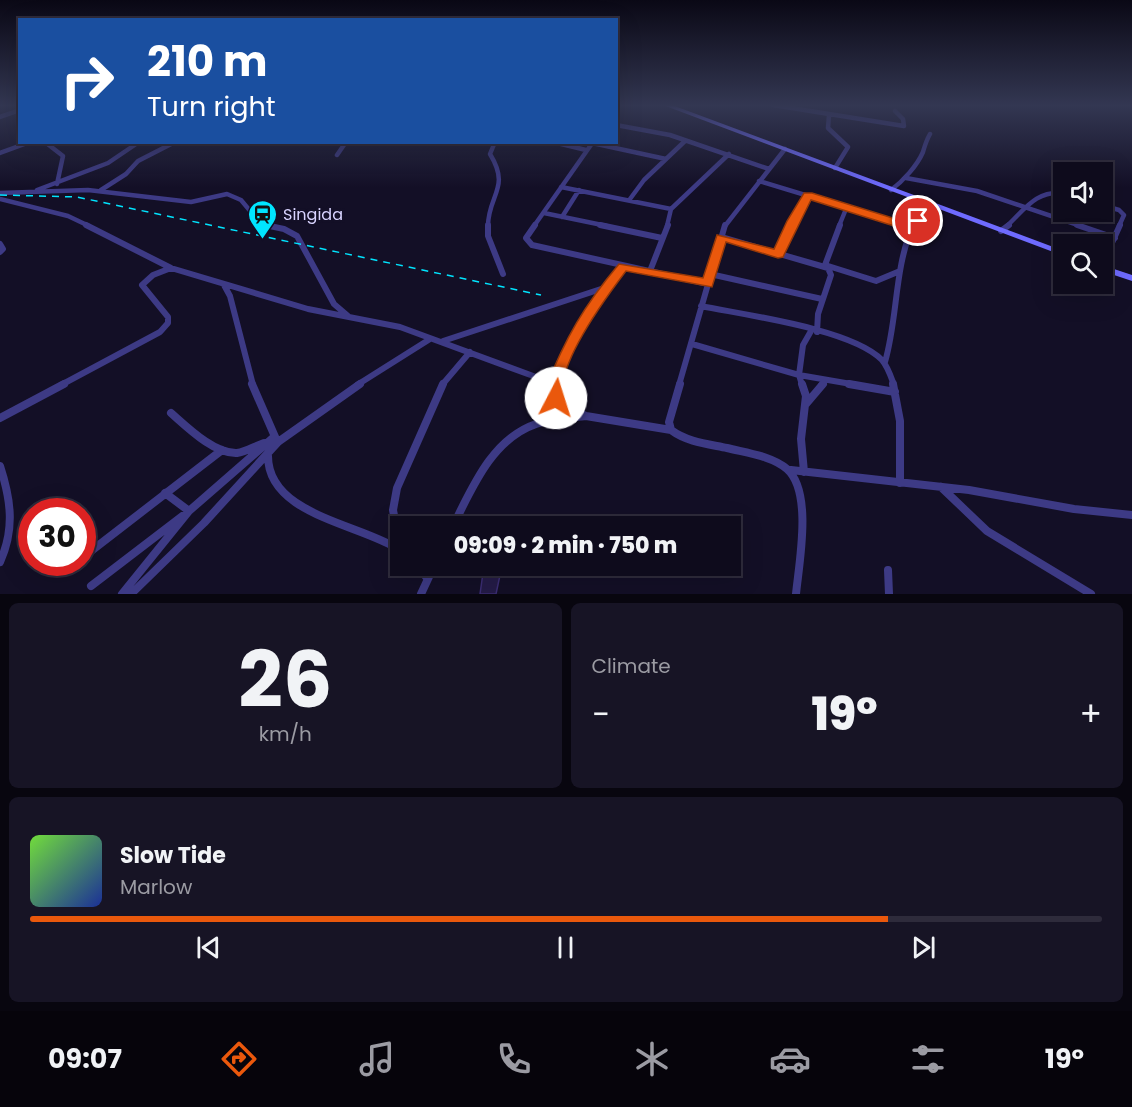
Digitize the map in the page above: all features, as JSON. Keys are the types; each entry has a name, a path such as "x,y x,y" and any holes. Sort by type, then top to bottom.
{"main road":[{"path":"744,133 1053,250"},
{"path":"1113,270 1132,278"}],"street":[{"path":"658,133 729,154 769,169"},
{"path":"833,133 848,147 836,168"},
{"path":"891,190 906,178 907,173 922,154 924,143 930,134"},
{"path":"630,199 640,183 686,141"},
{"path":"0,153 25,144"},
{"path":"48,144 63,156 56,183 60,190"},
{"path":"17,195 108,163 136,144"},
{"path":"100,191 126,174 138,161 170,144"},
{"path":"337,155 345,144"},
{"path":"494,144 490,154 498,167 499,189 487,219 490,246 503,274"},
{"path":"561,144 586,150"},
{"path":"591,144 525,238 528,243 623,267 708,284"},
{"path":"597,144 666,159"},
{"path":"671,430 669,422 721,237 732,213 785,149"},
{"path":"650,271 671,209 729,154"},
{"path":"906,178 969,189 1114,238 1124,215 1113,208"},
{"path":"759,181 894,222 913,224"},
{"path":"561,187 671,209"},
{"path":"562,217 579,190"},
{"path":"0,193 100,191 183,202 199,202 227,194 241,200 261,224 284,229 297,236 316,275 334,304 348,316"},
{"path":"1001,231 1045,191 1053,192"},
{"path":"778,254 792,221 808,196"},
{"path":"0,199 68,216 171,268 308,309 400,327 443,342 541,379 553,389 560,405 586,416 671,430 690,440 779,463 791,470 941,487 1132,515"},
{"path":"0,205 9,200"},
{"path":"825,265 846,208"},
{"path":"544,213 662,238"},
{"path":"900,483 901,423 895,392 885,362 893,329 905,239 913,224 922,217"},
{"path":"721,237 876,281 900,271"},
{"path":"0,244 3,246 0,252"},
{"path":"804,472 801,439 806,404 804,386 799,375 803,345 814,331 831,275 825,265"},
{"path":"553,389 572,340 623,267"},
{"path":"0,418 160,332 168,317 142,285 153,275 171,268"},
{"path":"710,274 822,299"},
{"path":"224,285 230,296 240,343 248,360 250,378 273,440 268,455 268,467 289,500 311,513 390,544"},
{"path":"443,342 607,287"},
{"path":"701,306 814,331 866,347 885,362"},
{"path":"91,586 189,511 273,440 383,367 430,339"},
{"path":"692,344 799,375 895,392"},
{"path":"394,516 397,488 443,384 470,352"},
{"path":"806,404 825,381"},
{"path":"171,412 222,450 238,453 273,440"},
{"path":"459,516 489,463 516,433 532,425 586,416"},
{"path":"96,547 222,450"},
{"path":"131,594 268,455"},
{"path":"0,466 8,492 13,523 0,562"},
{"path":"791,470 799,484 802,505 796,594"},
{"path":"941,487 987,531 1091,594"},
{"path":"165,493 189,511"},
{"path":"122,594 189,511"},
{"path":"888,570 890,594"},
{"path":"422,594 427,578"}],"building":[{"path":"483,576 500,576 496,594 480,594"}],"railway":[{"path":"0,195 77,197 541,295"}],"place":[{"name":"Singida","path":"262,240"}],"route":[{"path":"556,398 553,389 572,340 590,309 623,267 708,284 721,237 778,254 792,221 808,196 902,224 913,224 918,221"}]}
